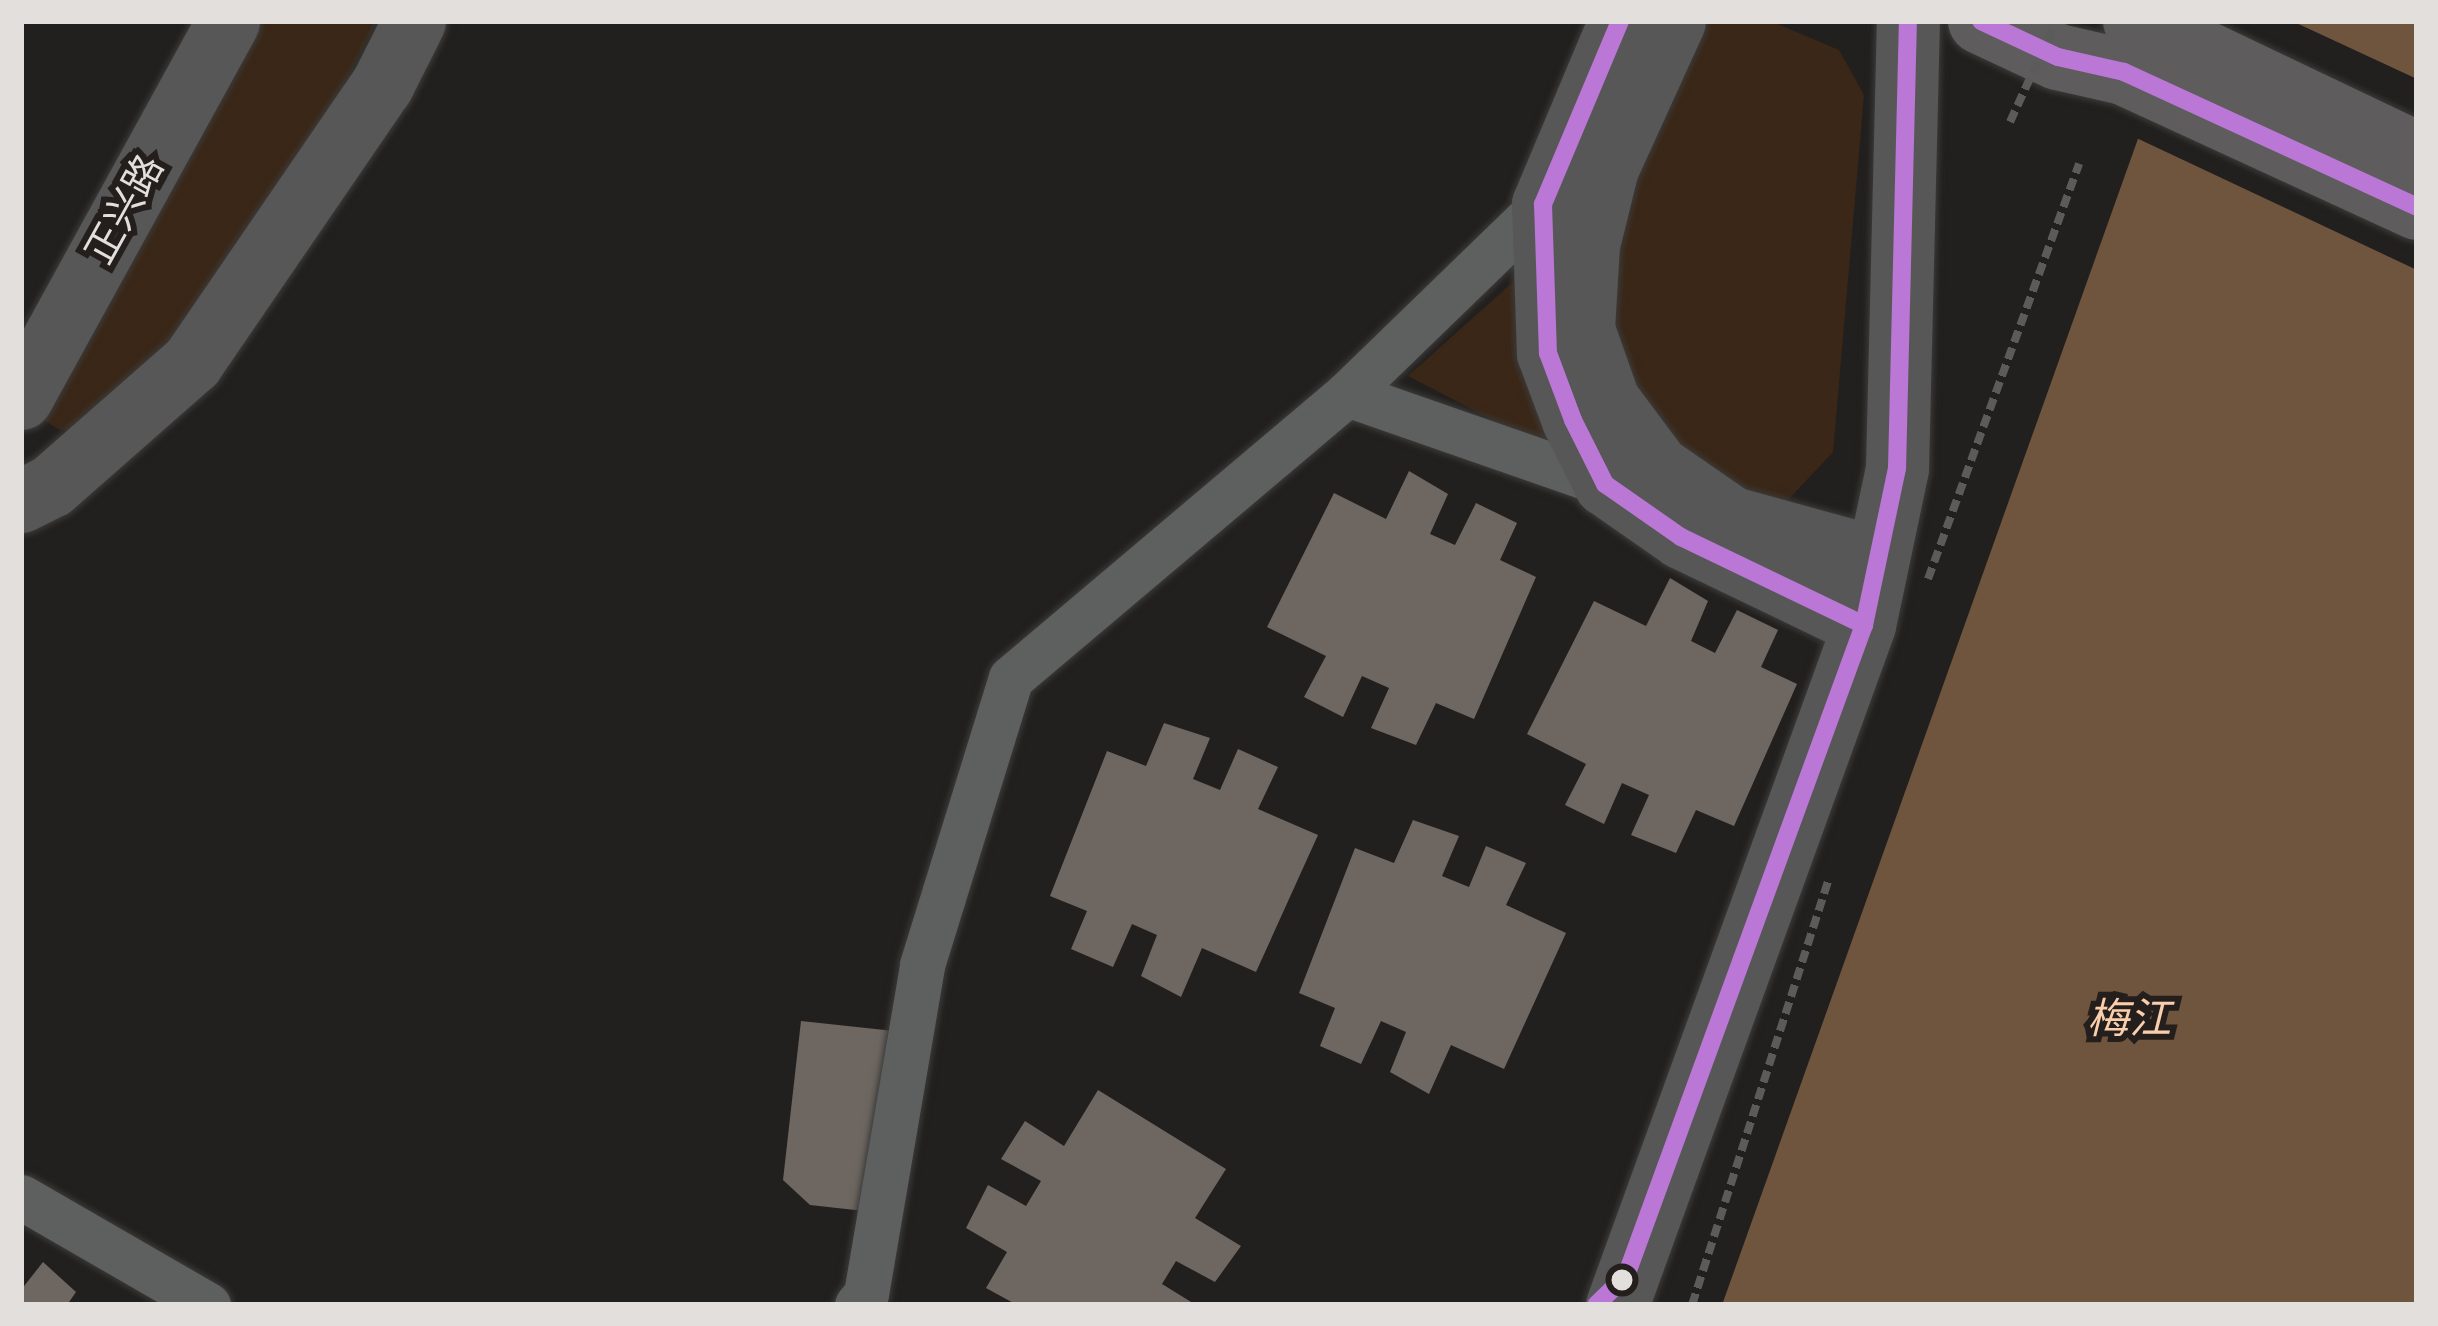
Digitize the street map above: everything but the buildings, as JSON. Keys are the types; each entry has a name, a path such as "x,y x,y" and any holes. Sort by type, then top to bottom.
{"highway":[{"path":"1981,21 2057,39 2147,52 2417,117"},
{"path":"2147,52 2417,154"},
{"path":"2147,52 2417,207"},
{"path":"2147,52 2417,255"}],"street":[{"name":"正兴路","path":"21,398 228,21"},
{"path":"21,501 51,486 192,362 382,85 414,21"},
{"path":"857,1305 866,1294 922,965 1012,678 1347,394 1543,204 1620,21"},
{"path":"1674,21 1607,168 1588,245 1583,329 1608,400 1658,466 1732,518 1878,558"},
{"path":"1613,1295 1864,625 1898,468 1908,21"},
{"path":"1543,204 1548,353 1605,484"},
{"path":"1347,394 1605,484 1681,537 1864,625"},
{"path":"21,1197 208,1305"}],"path":[{"path":"2010,122 2057,39"}],"shaded area":[{"path":"253,21 377,21 303,164 194,319 88,428 60,430 42,419"},
{"path":"1694,21 1770,21 1839,50 1864,95 1833,452 1771,518 1630,437 1598,228"},
{"path":"1515,280 1556,453 1408,376"}],"water":[{"name":"梅江","path":"2180,21 2417,21 2417,1305 1722,1305"}],"pier":[{"path":"2173,21 2292,21 2417,79 2417,270 2128,134"}],"transit line":[{"path":"1620,21 1543,204 1548,353 1573,420 1605,484 1681,537 1864,625"},
{"path":"1596,1305 1626,1276 1864,625 1897,468 1908,21"},
{"path":"1981,21 2058,57 2124,72 2417,207"}]}
